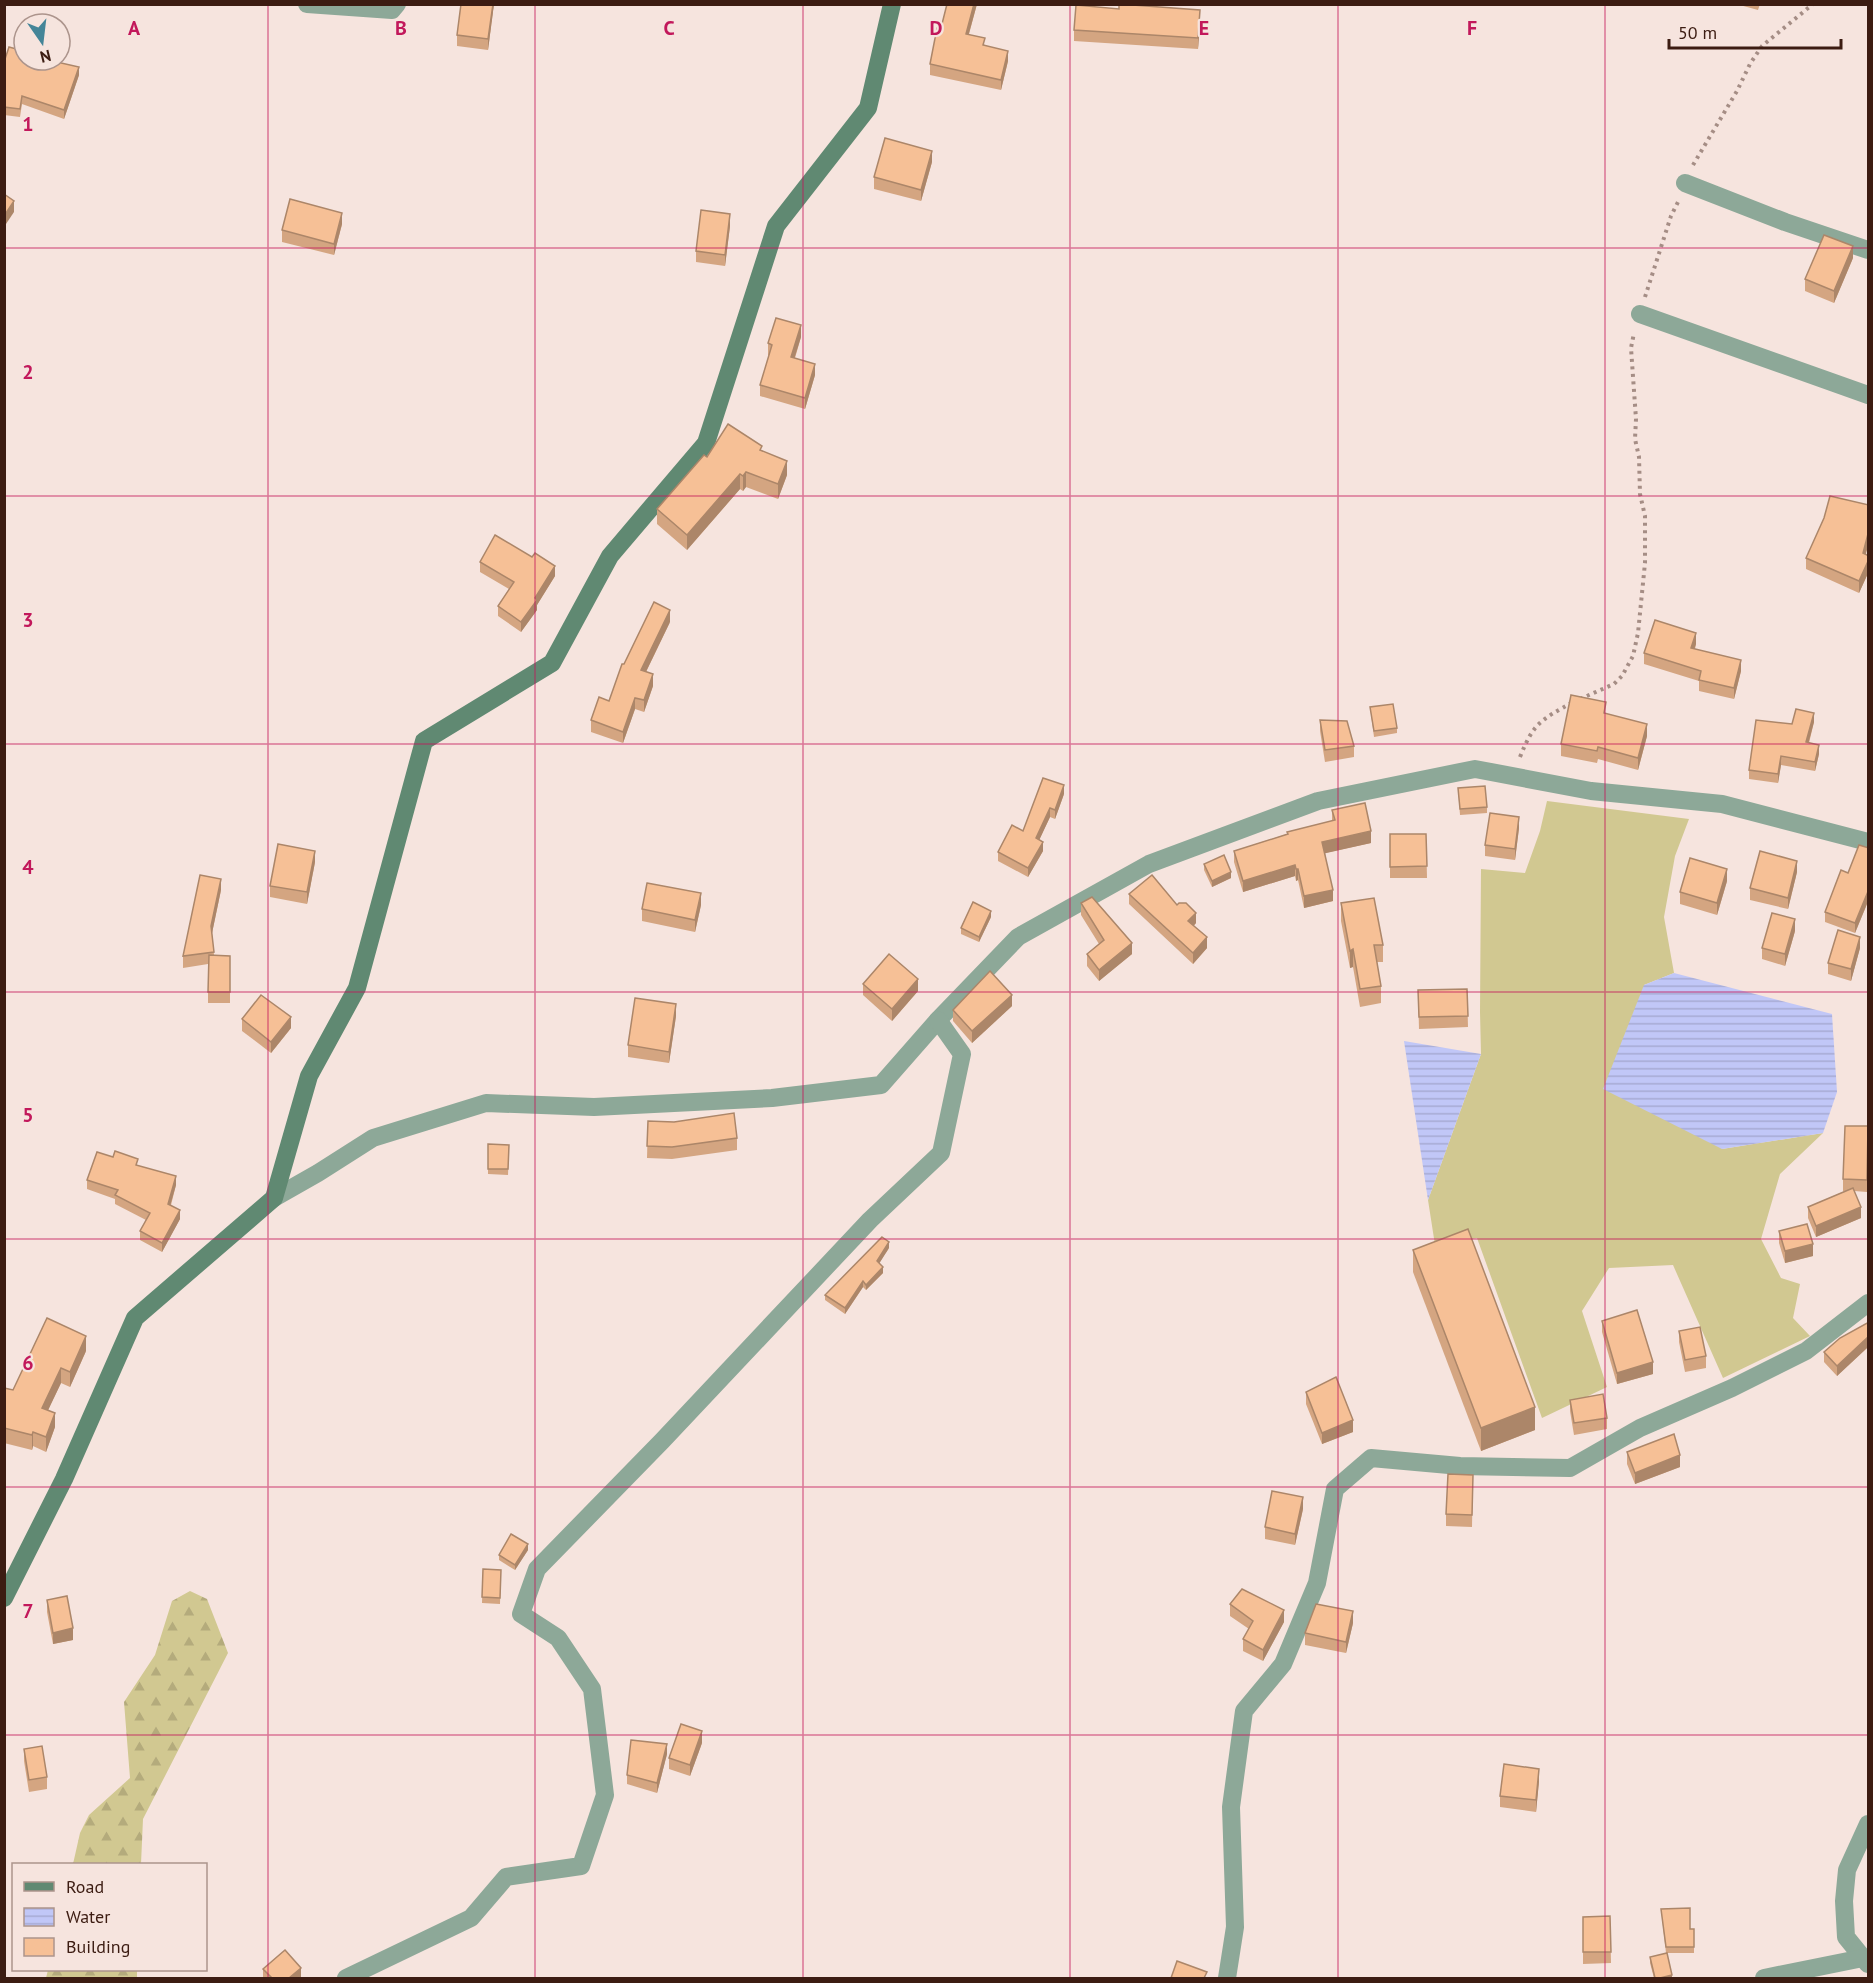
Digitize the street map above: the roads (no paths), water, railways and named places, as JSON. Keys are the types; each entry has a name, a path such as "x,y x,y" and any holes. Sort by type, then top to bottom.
{"street":[{"path":"307,4 392,10 397,4"},
{"path":"274,1198 309,1076 357,988 424,741 552,663 610,556 706,443 776,226 868,108 892,4"},
{"path":"1685,183 1785,222 1869,249"},
{"path":"1640,314 1869,395"},
{"path":"4,1598 64,1479 135,1318 274,1198 373,1138 486,1103 594,1107 772,1098 881,1085 938,1020 1018,937 1149,864 1318,801 1475,769 1591,791 1722,804 1869,842"},
{"path":"346,1978 471,1918 506,1877 580,1866 605,1795 592,1689 558,1638 521,1614 537,1569 662,1441 870,1220 940,1153 962,1054 938,1020"},
{"path":"1227,1978 1235,1927 1231,1807 1244,1711 1283,1664 1317,1583 1335,1489 1371,1458 1460,1466 1570,1468 1640,1428 1732,1388 1806,1352 1869,1303"},
{"path":"1866,1961 1846,1937 1844,1901 1846,1870 1869,1824"},
{"path":"1764,1978 1866,1961"}],"water":[{"path":"1674,973 1832,1014 1837,1092 1823,1133 1722,1149 1603,1089 1644,985"},
{"path":"1404,1041 1481,1054 1428,1200"}]}
